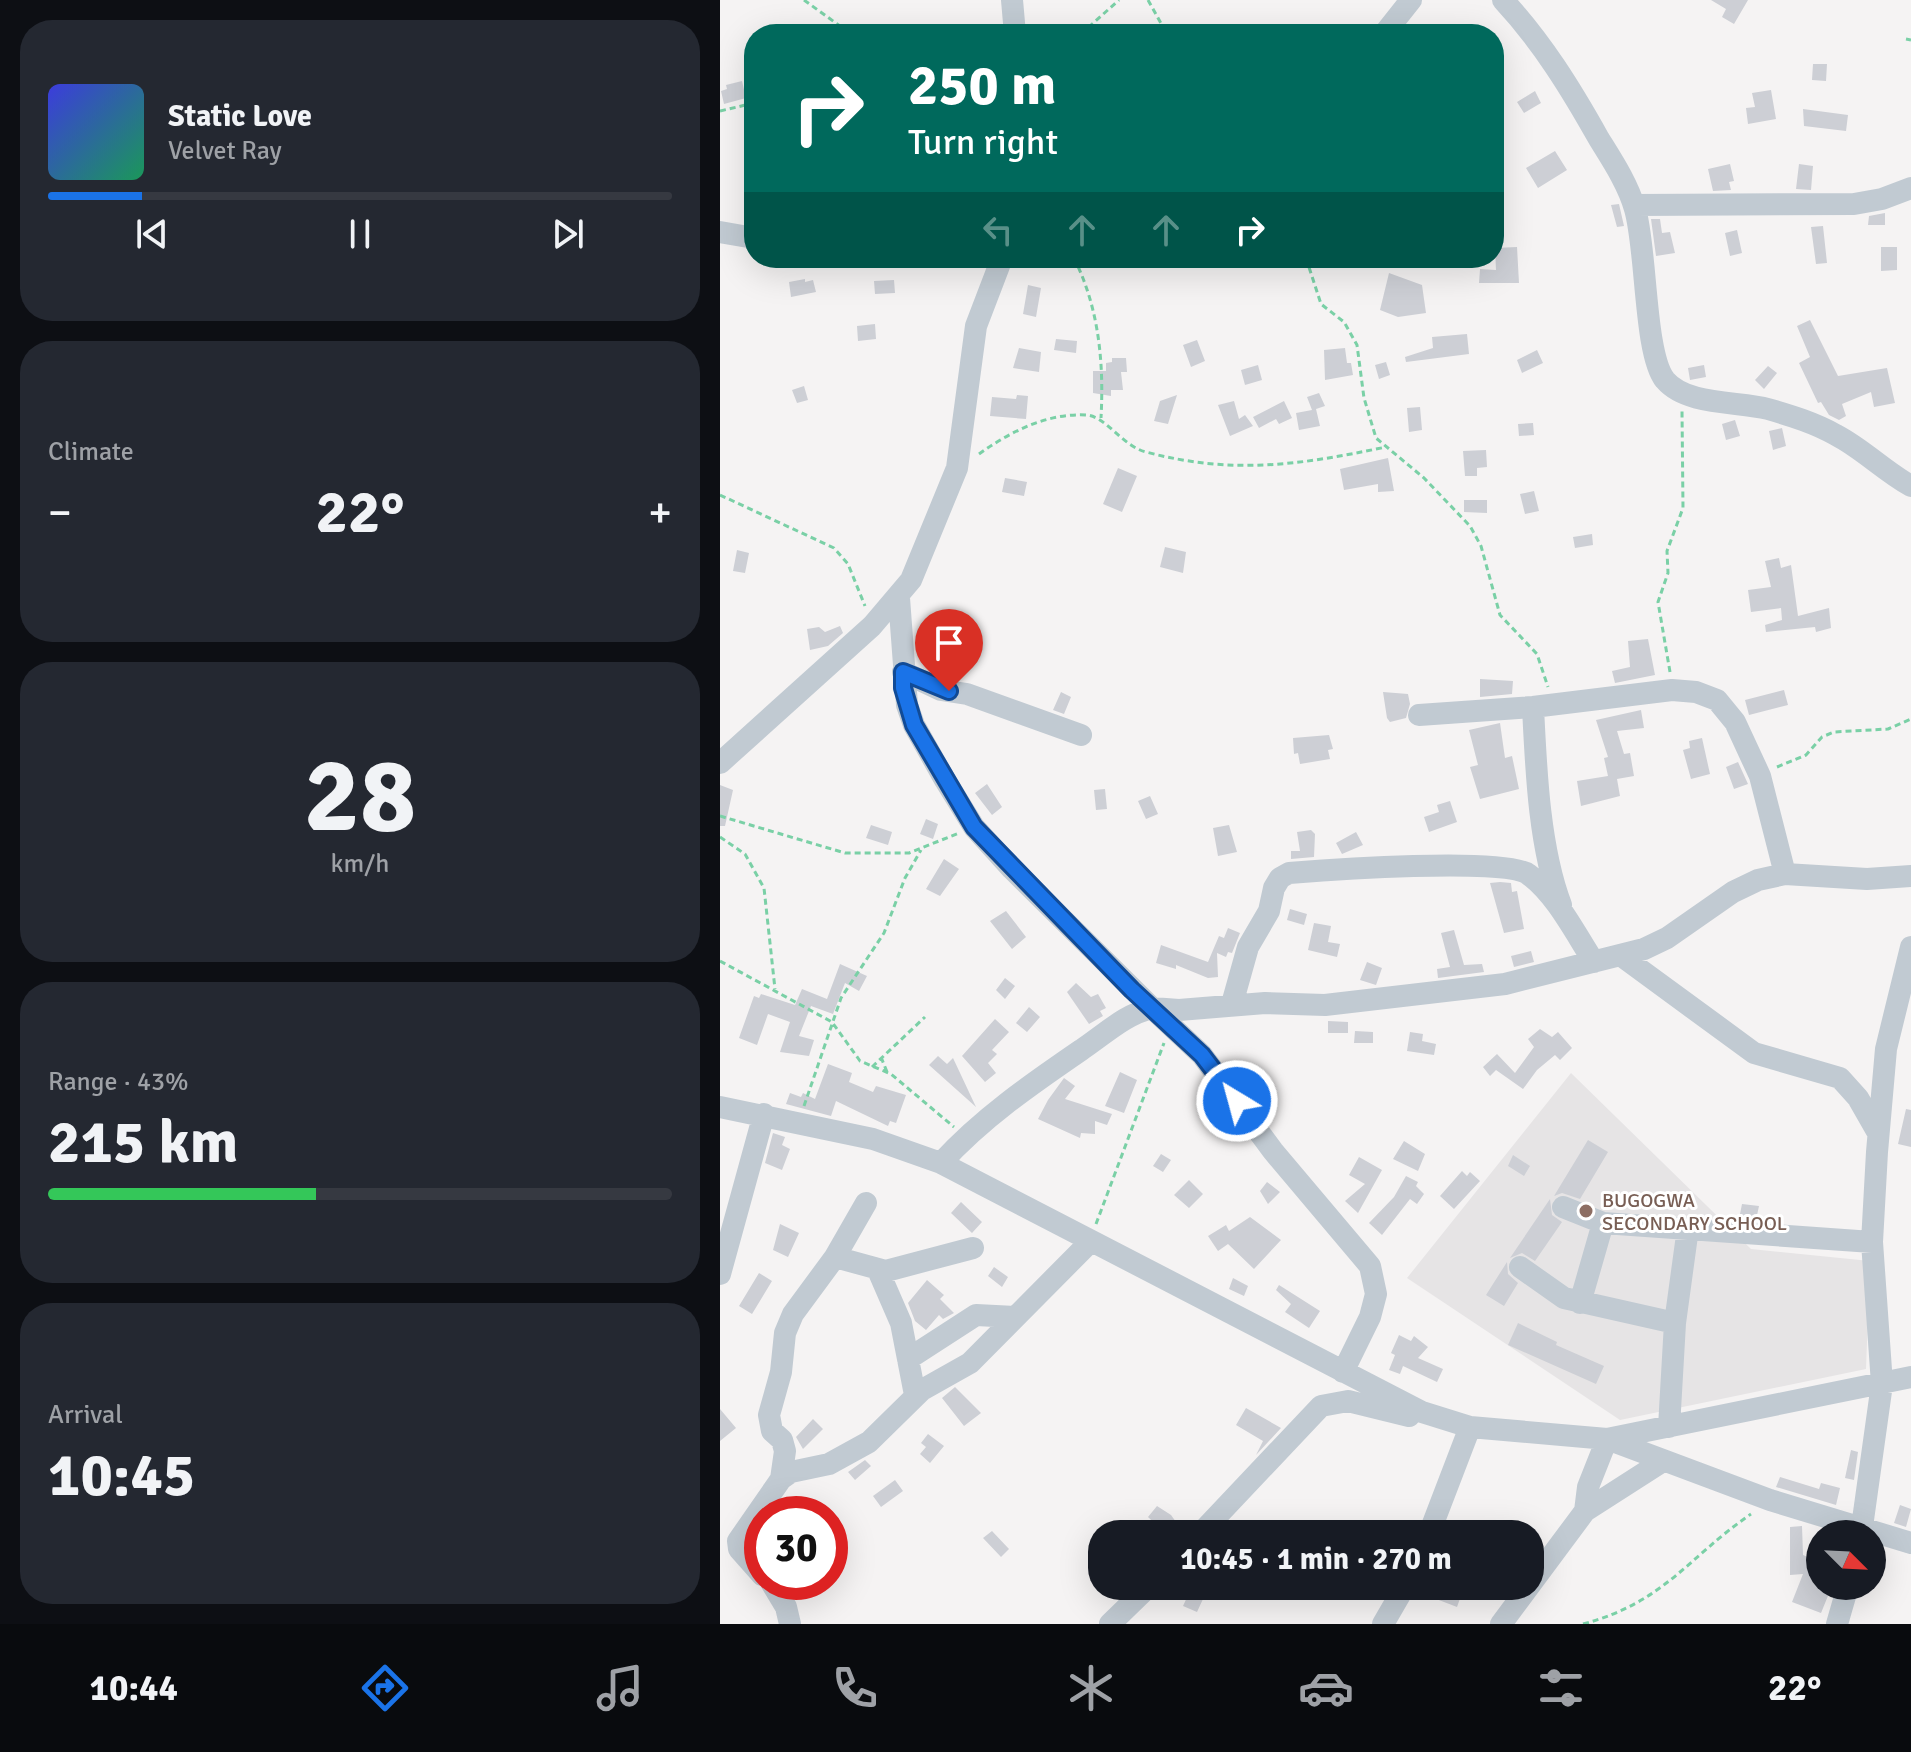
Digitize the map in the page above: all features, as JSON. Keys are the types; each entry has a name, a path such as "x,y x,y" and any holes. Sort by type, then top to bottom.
{"street":[{"path":"1012,0 1014,24"},
{"path":"1392,24 1411,0"},
{"path":"1503,0 1531,30 1559,69 1634,205 1643,239 1656,364 1666,381 1680,391 1748,404 1814,425 1837,435 1877,466 1911,486"},
{"path":"1634,205 1854,204 1882,199 1911,188"},
{"path":"720,232 744,236"},
{"path":"720,763 872,626 899,598 911,580 957,468 976,326 998,268"},
{"path":"899,598 903,688 914,725 974,827 1202,1055 1273,1151 1370,1266 1376,1294 1370,1317 1343,1372"},
{"path":"903,672 941,690 967,694 1081,735"},
{"path":"1419,715 1542,706 1672,690 1696,692 1717,700 1735,722 1760,776 1785,874"},
{"path":"1542,706 1538,780 1552,875 1567,921"},
{"path":"1232,1004 1245,955 1269,911 1274,888 1284,874 1441,866 1512,868 1533,879 1567,921 1594,962"},
{"path":"941,1163 965,1137 1018,1094 1118,1023 1152,1008 1179,1010 1232,1004 1325,1005 1505,984 1623,957 1667,938 1733,892 1758,880 1785,874 1867,879 1911,876"},
{"path":"1863,1520 1882,1384 1872,1242 1878,1133 1886,1049 1911,947"},
{"path":"1623,957 1754,1053 1840,1078 1858,1098 1878,1133"},
{"path":"720,1107 799,1121 909,1150 941,1163 1089,1243 1422,1412 1470,1427 1607,1439 1911,1377"},
{"path":"720,1274 764,1114"},
{"path":"781,1479 785,1451 782,1440 772,1431 769,1415 781,1372 785,1333 793,1314 835,1257 866,1203"},
{"path":"1563,1207 1603,1223 1872,1242"},
{"path":"1580,1303 1603,1223"},
{"path":"1669,1427 1675,1323 1688,1228"},
{"path":"729,1548 781,1479 791,1472 829,1464 869,1442 915,1395 964,1369 1089,1243"},
{"path":"835,1257 878,1270 898,1268 973,1248"},
{"path":"1520,1267 1549,1290 1580,1303 1675,1323"},
{"path":"878,1270 901,1323 915,1395"},
{"path":"908,1359 976,1315 1015,1317"},
{"path":"1213,1520 1321,1406 1348,1401 1406,1416 1422,1412"},
{"path":"1434,1520 1470,1427"},
{"path":"1607,1439 1829,1520"},
{"path":"1585,1511 1588,1487 1607,1439"},
{"path":"1501,1624 1585,1511 1663,1461"},
{"path":"1886,1537 1911,1543"},
{"path":"782,1600 790,1624"},
{"path":"1110,1624 1135,1600"},
{"path":"1383,1624 1397,1600"},
{"path":"1837,1624 1844,1600"}],"path":[{"path":"804,0 837,24"},
{"path":"1092,24 1119,0"},
{"path":"1148,0 1161,24"},
{"path":"720,111 744,105"},
{"path":"1078,268 1087,288 1098,333 1101,419"},
{"path":"1309,268 1321,304 1351,330 1357,345 1371,425 1386,447 1424,478 1470,526 1481,546 1500,615 1537,654 1547,676 1542,706"},
{"path":"1672,690 1658,602 1668,573 1667,551 1683,508 1680,391"},
{"path":"957,468 993,444 1038,422 1083,415 1101,419 1117,437 1142,451 1238,467 1279,466 1386,447"},
{"path":"720,495 834,548 848,564 872,626"},
{"path":"1760,776 1806,755 1822,737 1834,732 1888,729 1911,719"},
{"path":"720,816 845,853 897,854 921,850 974,827"},
{"path":"720,837 745,854 764,888 775,989"},
{"path":"799,1121 832,1022 852,977 884,933 905,878 921,850"},
{"path":"720,961 832,1022 860,1061 887,1072 926,1101 965,1137"},
{"path":"872,1067 925,1017"},
{"path":"1089,1243 1170,1025"},
{"path":"881,1057 887,1072"},
{"path":"1583,1624 1628,1609 1660,1591 1729,1528 1770,1500"}],"shaded area":[{"name":"BUGOGWA SECONDARY SCHOOL","path":"1571,1073 1751,1249 1870,1261 1866,1369 1620,1420 1407,1278"}],"building":[{"path":"1711,0 1748,0 1734,24 1722,17 1726,9"},
{"path":"1813,64 1827,64 1826,81 1812,80"},
{"path":"742,81 744,99 724,104 721,91 727,89 726,85"},
{"path":"1771,90 1776,119 1748,124 1746,108 1755,107 1752,93"},
{"path":"1535,91 1541,103 1524,113 1517,102"},
{"path":"1803,109 1848,115 1846,131 1804,126"},
{"path":"1555,151 1567,170 1538,188 1526,168"},
{"path":"1730,164 1734,181 1729,182 1731,190 1713,191 1708,169"},
{"path":"1799,164 1813,166 1811,190 1796,189"},
{"path":"1619,204 1624,226 1617,227 1611,205"},
{"path":"1885,213 1885,225 1868,225 1869,216"},
{"path":"1651,219 1660,219 1662,233 1670,232 1675,253 1656,256"},
{"path":"1823,226 1827,263 1816,264 1811,227"},
{"path":"1737,230 1742,253 1730,256 1725,233"},
{"path":"1517,247 1519,283 1479,283 1480,269 1504,268 1504,248"},
{"path":"1881,247 1897,247 1897,270 1881,271"},
{"path":"1389,273 1422,285 1426,313 1398,317 1380,310"},
{"path":"805,279 805,282 813,280 816,292 791,297 789,282"},
{"path":"894,280 895,293 875,294 874,281"},
{"path":"1028,285 1041,288 1036,317 1023,314"},
{"path":"1810,320 1838,376 1887,368 1895,403 1874,407 1871,392 1842,404 1846,416 1839,420 1829,415 1821,402 1818,403 1799,363 1810,357 1797,326"},
{"path":"875,324 876,339 858,341 857,326"},
{"path":"1467,334 1469,354 1406,362 1405,357 1433,348 1432,337"},
{"path":"1056,339 1077,341 1076,353 1054,350"},
{"path":"1197,340 1205,361 1191,367 1183,345"},
{"path":"1019,348 1041,352 1039,372 1013,368"},
{"path":"1345,348 1353,375 1325,380 1324,350"},
{"path":"1537,350 1543,363 1522,373 1517,360"},
{"path":"1112,358 1126,358 1127,372 1121,372 1123,390 1111,390 1111,396 1093,393 1093,371 1106,371 1106,363 1112,362"},
{"path":"1386,362 1390,375 1379,379 1375,365"},
{"path":"1258,365 1262,380 1245,385 1241,370"},
{"path":"1704,365 1706,377 1690,380 1688,368"},
{"path":"1768,366 1777,373 1764,389 1755,380"},
{"path":"804,386 808,400 797,403 792,390"},
{"path":"1319,393 1325,406 1316,409 1320,426 1299,430 1296,413 1312,410 1307,397"},
{"path":"1017,395 1028,396 1026,419 990,416 992,397 1016,399"},
{"path":"1177,395 1168,424 1154,421 1160,401"},
{"path":"1234,401 1239,419 1245,415 1253,426 1230,436 1218,405"},
{"path":"1284,401 1292,418 1279,424 1276,419 1259,428 1253,417"},
{"path":"1420,407 1422,430 1409,432 1407,408"},
{"path":"1735,420 1740,436 1726,440 1722,424"},
{"path":"1533,423 1534,435 1519,436 1518,424"},
{"path":"1782,428 1786,446 1773,450 1769,431"},
{"path":"1486,450 1487,467 1477,468 1477,476 1465,476 1463,451"},
{"path":"1388,458 1394,491 1378,492 1378,484 1344,490 1340,469"},
{"path":"1118,468 1137,476 1122,512 1103,504"},
{"path":"1005,478 1027,482 1024,496 1002,492"},
{"path":"1534,491 1539,511 1525,514 1520,494"},
{"path":"1464,500 1487,500 1487,513 1464,512"},
{"path":"1592,534 1593,545 1575,548 1573,537"},
{"path":"1165,547 1186,552 1183,573 1160,567"},
{"path":"737,550 749,553 745,573 733,571"},
{"path":"1779,558 1781,568 1791,565 1798,616 1829,608 1831,628 1816,632 1815,627 1766,632 1765,625 1782,620 1781,608 1751,612 1748,590 1771,587 1765,561"},
{"path":"840,626 843,633 828,646 810,650 807,629 819,627 825,632"},
{"path":"1648,639 1655,675 1615,683 1612,671 1630,667 1628,641"},
{"path":"1480,679 1513,681 1512,694 1480,697"},
{"path":"1784,690 1788,705 1749,715 1745,700"},
{"path":"1061,692 1071,697 1064,714 1053,710"},
{"path":"1383,692 1408,694 1410,704 1406,718 1390,722"},
{"path":"1641,710 1644,728 1617,731 1624,754 1630,753 1634,776 1617,779 1620,796 1581,806 1577,781 1608,776 1604,758 1608,757 1596,720"},
{"path":"1500,723 1505,758 1512,756 1519,789 1480,799 1470,767 1478,765 1469,730"},
{"path":"1329,735 1333,749 1328,750 1330,759 1300,764 1298,753 1294,754 1293,738"},
{"path":"1702,738 1710,774 1691,779 1683,750 1690,748 1689,741"},
{"path":"1738,762 1748,784 1734,789 1726,767"},
{"path":"987,784 1002,807 992,815 975,793"},
{"path":"720,785 733,790 725,826 720,826"},
{"path":"1105,789 1107,809 1096,810 1094,790"},
{"path":"1150,796 1158,814 1146,819 1138,801"},
{"path":"1450,801 1457,822 1429,832 1424,817 1439,812 1437,805"},
{"path":"926,819 938,824 933,839 920,834"},
{"path":"871,825 892,832 888,845 866,838"},
{"path":"1229,825 1237,852 1218,856 1213,828"},
{"path":"1311,830 1315,834 1314,857 1291,859 1291,851 1300,851 1297,832"},
{"path":"1356,832 1363,845 1342,854 1336,843"},
{"path":"944,859 959,869 940,896 926,889"},
{"path":"1490,883 1511,883 1512,892 1517,891 1524,929 1504,933"},
{"path":"1290,909 1307,914 1304,925 1287,920"},
{"path":"1006,911 1026,937 1012,949 990,921"},
{"path":"1314,923 1331,926 1328,942 1340,944 1337,957 1308,950"},
{"path":"1228,928 1240,933 1232,953 1228,952 1226,957 1217,953 1218,977 1208,978 1176,965 1176,969 1156,963 1161,945 1208,962 1219,936 1224,938"},
{"path":"1454,930 1464,965 1482,964 1484,972 1438,978 1437,969 1450,967 1441,933"},
{"path":"1531,951 1534,962 1514,967 1511,956"},
{"path":"1367,962 1382,968 1376,985 1360,980"},
{"path":"840,964 867,976 859,991 845,983 833,1014 811,1006 799,1036 814,1040 809,1056 780,1052 790,1022 768,1014 757,1045 739,1038 754,996 759,998 761,994 795,1005 802,989 827,999"},
{"path":"1005,978 1015,986 1005,999 996,990"},
{"path":"1076,983 1091,997 1098,994 1106,1008 1100,1011 1103,1016 1089,1024 1067,992"},
{"path":"1029,1007 1040,1017 1027,1032 1016,1023"},
{"path":"995,1019 1009,1032 992,1050 997,1054 988,1063 996,1073 985,1082 962,1056"},
{"path":"1328,1021 1348,1022 1348,1033 1328,1033"},
{"path":"1540,1029 1552,1037 1558,1032 1572,1048 1560,1060 1555,1055 1537,1070 1523,1089 1496,1070 1490,1076 1483,1067 1497,1054 1515,1073 1534,1047 1528,1039"},
{"path":"1355,1031 1373,1032 1373,1043 1354,1043"},
{"path":"1410,1032 1423,1034 1422,1041 1436,1044 1434,1055 1407,1051"},
{"path":"938,1056 947,1064 953,1058 976,1107 929,1065"},
{"path":"828,1064 852,1073 849,1082 873,1092 876,1086 906,1095 896,1123 890,1121 888,1126 836,1101 831,1116 786,1104 790,1093 801,1097 803,1093 815,1099"},
{"path":"1120,1072 1137,1080 1124,1113 1105,1106"},
{"path":"1064,1078 1075,1086 1065,1099 1112,1114 1107,1125 1095,1121 1095,1134 1081,1133 1080,1138 1038,1119"},
{"path":"1906,1109 1911,1110 1911,1147 1898,1144"},
{"path":"773,1133 785,1137 782,1145 790,1149 782,1170 765,1163"},
{"path":"1588,1140 1608,1152 1580,1199 1562,1193 1554,1196"},
{"path":"1404,1141 1425,1154 1418,1171 1393,1159"},
{"path":"1161,1154 1171,1160 1163,1172 1153,1166"},
{"path":"1513,1155 1530,1166 1524,1176 1508,1166"},
{"path":"1359,1157 1382,1170 1358,1213 1345,1201 1365,1184 1349,1175"},
{"path":"1462,1171 1467,1176 1470,1172 1480,1181 1454,1209 1440,1196"},
{"path":"1406,1176 1418,1182 1416,1186 1424,1194 1417,1204 1410,1199 1382,1235 1369,1223 1394,1197"},
{"path":"1189,1180 1203,1194 1189,1208 1174,1195"},
{"path":"1267,1182 1280,1192 1268,1204 1260,1191"},
{"path":"1550,1199 1552,1215 1562,1222 1535,1261 1522,1253 1510,1258"},
{"path":"961,1202 982,1222 972,1233 951,1213"},
{"path":"1742,1204 1759,1206 1756,1220 1739,1219"},
{"path":"1250,1217 1281,1240 1254,1269 1228,1244 1218,1251 1208,1236 1226,1225 1229,1231"},
{"path":"780,1224 799,1233 788,1257 773,1250"},
{"path":"1507,1262 1508,1274 1518,1283 1504,1306 1486,1295"},
{"path":"994,1267 1008,1277 1002,1287 988,1276"},
{"path":"759,1273 772,1281 752,1314 739,1306"},
{"path":"1233,1278 1248,1286 1244,1296 1229,1289"},
{"path":"927,1280 944,1295 940,1299 954,1313 943,1319 939,1315 926,1330 915,1321 908,1303"},
{"path":"1279,1285 1320,1311 1309,1328 1285,1312 1291,1304 1276,1290"},
{"path":"1518,1323 1557,1342 1556,1345 1604,1366 1596,1384 1508,1345"},
{"path":"1399,1335 1411,1341 1414,1336 1428,1347 1418,1358 1443,1369 1437,1382 1403,1366 1400,1374 1389,1370 1395,1355 1391,1353"},
{"path":"955,1387 981,1413 964,1426 942,1398"},
{"path":"1246,1408 1281,1428 1256,1455 1263,1441 1236,1425"},
{"path":"720,1409 736,1428 720,1441"},
{"path":"813,1419 823,1429 803,1449 796,1437"},
{"path":"928,1434 944,1446 930,1463 920,1454 926,1447 921,1443"},
{"path":"1851,1450 1858,1452 1854,1480 1845,1478"},
{"path":"865,1460 871,1466 855,1480 848,1472"},
{"path":"1780,1477 1819,1489 1821,1483 1840,1488 1836,1505 1776,1487"},
{"path":"895,1480 903,1491 881,1507 873,1496"},
{"path":"1900,1505 1911,1509 1906,1527 1894,1523"},
{"path":"1157,1506 1175,1520 1151,1520 1148,1517"},
{"path":"1802,1526 1806,1600 1826,1600 1821,1613 1792,1602 1803,1574 1790,1575 1790,1527"},
{"path":"992,1531 1009,1549 1001,1557 983,1538"},
{"path":"1186,1600 1203,1600 1197,1612 1183,1606"},
{"path":"1439,1600 1459,1600 1457,1607"}],"place":[{"name":"BUGOGWA SECONDARY SCHOOL","path":"1586,1211"}],"route":[{"path":"949,691 928,685 903,672 903,688 914,725 974,827 1141,999 1202,1055 1237,1101"}]}
